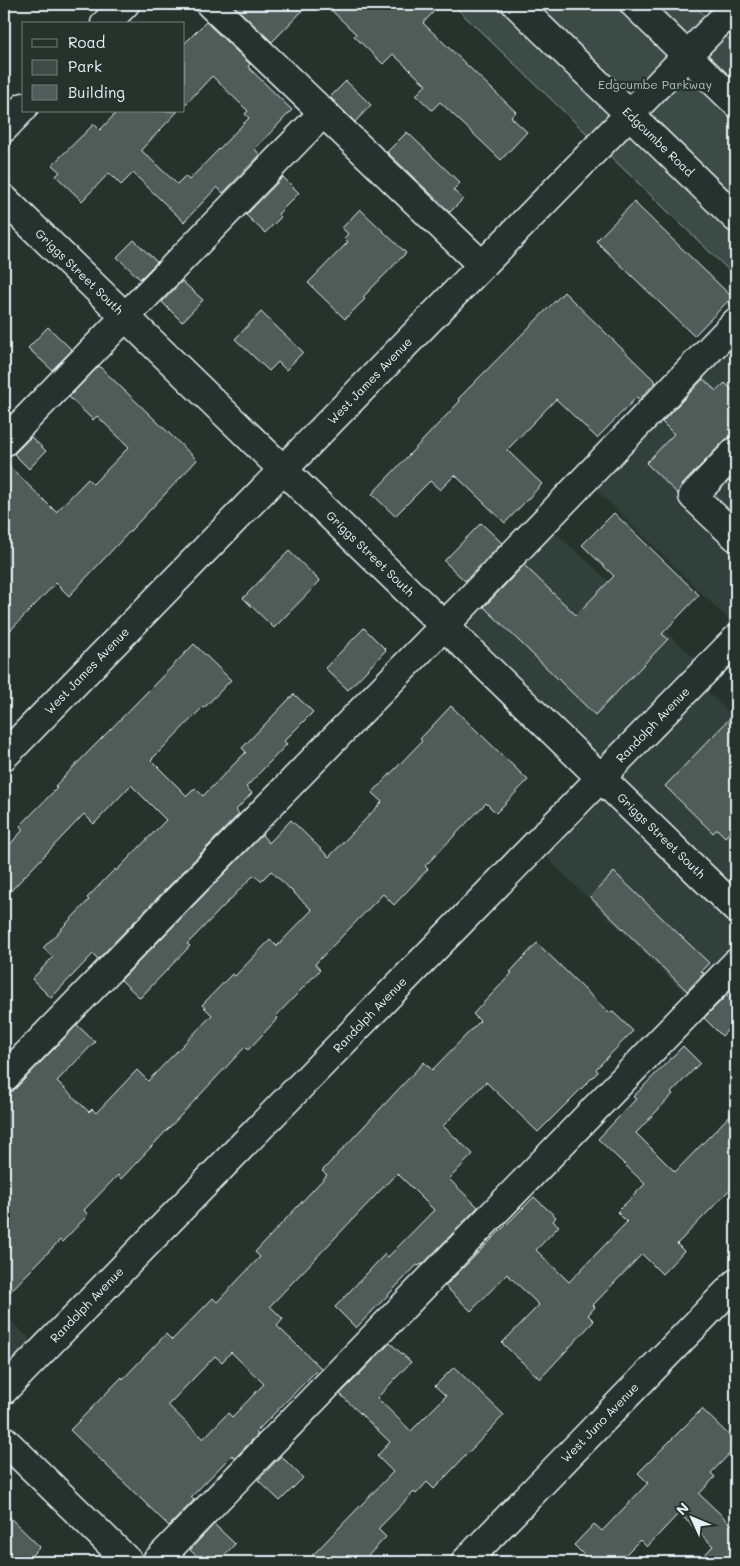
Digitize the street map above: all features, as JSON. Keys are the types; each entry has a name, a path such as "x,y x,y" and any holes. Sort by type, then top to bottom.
{"street":[{"path":"107,22 125,4"},
{"path":"210,4 482,265"},
{"name":"Edgcumbe Road","path":"516,4 736,218"},
{"path":"634,4 736,103"},
{"name":"West James Avenue","path":"4,756 736,5"},
{"path":"4,128 22,110"},
{"path":"4,442 323,113"},
{"name":"Griggs Street South","path":"4,199 736,909"},
{"path":"4,1078 444,626 736,322"},
{"path":"736,450 693,496 736,537"},
{"name":"Randolph Avenue","path":"4,1390 736,639"},
{"path":"156,1562 736,963"},
{"name":"West Juno Avenue","path":"465,1562 736,1283"},
{"path":"4,1440 130,1562"}],"shaded area":[{"path":"736,326 736,627 587,481"},
{"path":"541,520 715,676 704,688 736,720 736,958 694,1002 536,847 603,780 442,624"},
{"path":"4,1314 44,1353 4,1398"}],"green space":[{"name":"Edgcumbe Parkway","path":"452,4 693,4 736,46 736,277"}],"building":[{"path":"232,4 309,4 272,42"},
{"path":"325,4 441,4 423,23 516,112 511,117 527,132 501,160 440,102 432,110 416,95 426,85 393,54 383,64"},
{"path":"206,22 250,64 248,67 292,110 255,149 260,155 223,193 217,187 184,222 133,173 121,185 109,173 82,201 56,176 60,172 52,165 94,124 100,130 117,112 177,112 141,150 177,184 185,176 189,180 249,118 245,114 248,111 212,76 185,105 185,43"},
{"path":"346,81 371,105 355,122 330,97"},
{"path":"407,132 460,183 453,190 463,199 450,212 387,152"},
{"path":"283,177 299,193 278,214 281,217 265,233 246,215"},
{"path":"634,202 732,297 694,336 596,241"},
{"path":"360,209 406,253 363,297 365,299 345,319 308,283 348,242 344,238 348,234 342,228"},
{"path":"134,240 157,262 140,279 117,257"},
{"path":"182,281 203,300 182,322 162,302"},
{"path":"564,292 656,382 639,400 637,397 597,438 556,399 507,450 542,484 505,523 455,475 440,490 430,481 395,516 372,494 460,401 458,399"},
{"path":"261,312 303,352 286,370 278,362 269,371 235,339"},
{"path":"48,327 72,350 52,370 28,348"},
{"path":"99,366 197,460 69,596 56,583 4,637 4,461 56,512 88,479 93,484 129,447 97,416 93,420 69,397"},
{"path":"703,379 716,391 725,383 736,394 736,434 725,440 682,485 678,494 646,463 674,434 662,422"},
{"path":"31,437 46,451 29,469 14,454"},
{"path":"614,513 699,595 662,634 668,639 595,715 484,607 524,565 576,615 614,576 582,545"},
{"path":"481,523 502,543 465,581 444,561"},
{"path":"289,551 320,581 274,628 243,598"},
{"path":"364,628 386,650 348,690 325,668"},
{"path":"194,644 231,680 151,760 187,796 195,788 203,796 246,752 242,748 294,694 313,712 284,741 287,744 246,787 252,793 236,810 239,814 98,959 93,954 51,998 32,979 53,957 43,948 89,900 87,898 166,820 131,785 94,824 84,814 4,898 4,851 23,830 20,826 57,788 55,786"},
{"path":"451,706 528,780 496,813 486,803 425,866 428,869 394,905 383,894 315,964 320,970 276,1016 278,1018 248,1050 245,1047 121,1179 118,1175 84,1210 88,1215 62,1242 60,1240 4,1298 4,1098 77,1025 95,1042 57,1081 89,1112 92,1109 96,1113 137,1070 148,1081 212,1015 202,1005 232,974 235,976 270,940 277,946 312,910 271,871 261,881 254,875 187,944 190,946 140,998 121,980 262,835 269,843 291,820 329,857 382,802 372,793 422,741 420,739"},
{"path":"736,712 736,825 725,837 717,829 713,833 665,786"},
{"path":"614,872 709,963 701,971 704,973 687,991 590,897"},
{"path":"537,943 609,1013 612,1011 633,1031 596,1069 598,1072 538,1132 486,1082 443,1126 473,1154 449,1179 478,1207 422,1265 417,1265 356,1328 335,1307 385,1254 388,1257 434,1210 397,1173 270,1306 283,1319 277,1326 320,1367 256,1432 258,1434 235,1458 232,1455 191,1497 194,1500 169,1526 70,1430 166,1334 172,1340 213,1298 217,1302 260,1257 255,1252 327,1175 322,1171 424,1062 432,1070 480,1021 473,1014 512,973 510,972","holes":["231,1352 264,1384 232,1417 228,1413 203,1439 168,1405 215,1356 222,1362"]},
{"path":"727,995 736,1004 736,1021 722,1036 704,1018"},
{"path":"683,1046 700,1063 636,1133 675,1172 736,1109 736,1183 677,1244 684,1251 662,1274 642,1254 593,1305 595,1307 588,1315 594,1321 540,1379 502,1343 539,1305 507,1274 471,1311 445,1286 534,1197 556,1217 553,1221 559,1226 536,1250 569,1282 627,1222 617,1212 645,1184 598,1139 636,1099 633,1097"},
{"path":"390,1343 411,1362 377,1398 411,1431 446,1396 435,1386 454,1367 504,1415 434,1489 427,1482 416,1494 414,1492 378,1529 386,1537 362,1562 306,1562 393,1472 377,1456 390,1442 340,1394"},
{"path":"702,1409 736,1442 736,1447 711,1473 715,1477 699,1494 733,1526 736,1523 736,1562 698,1562 713,1546 679,1513 647,1547 640,1540 618,1562 591,1562 574,1545 594,1524 602,1531 648,1483 638,1473"},
{"path":"281,1456 303,1478 280,1501 258,1480"},
{"path":"4,1512 40,1547 25,1562 4,1562"},
{"path":"214,1524 235,1544 218,1562 203,1562 190,1550"}]}
